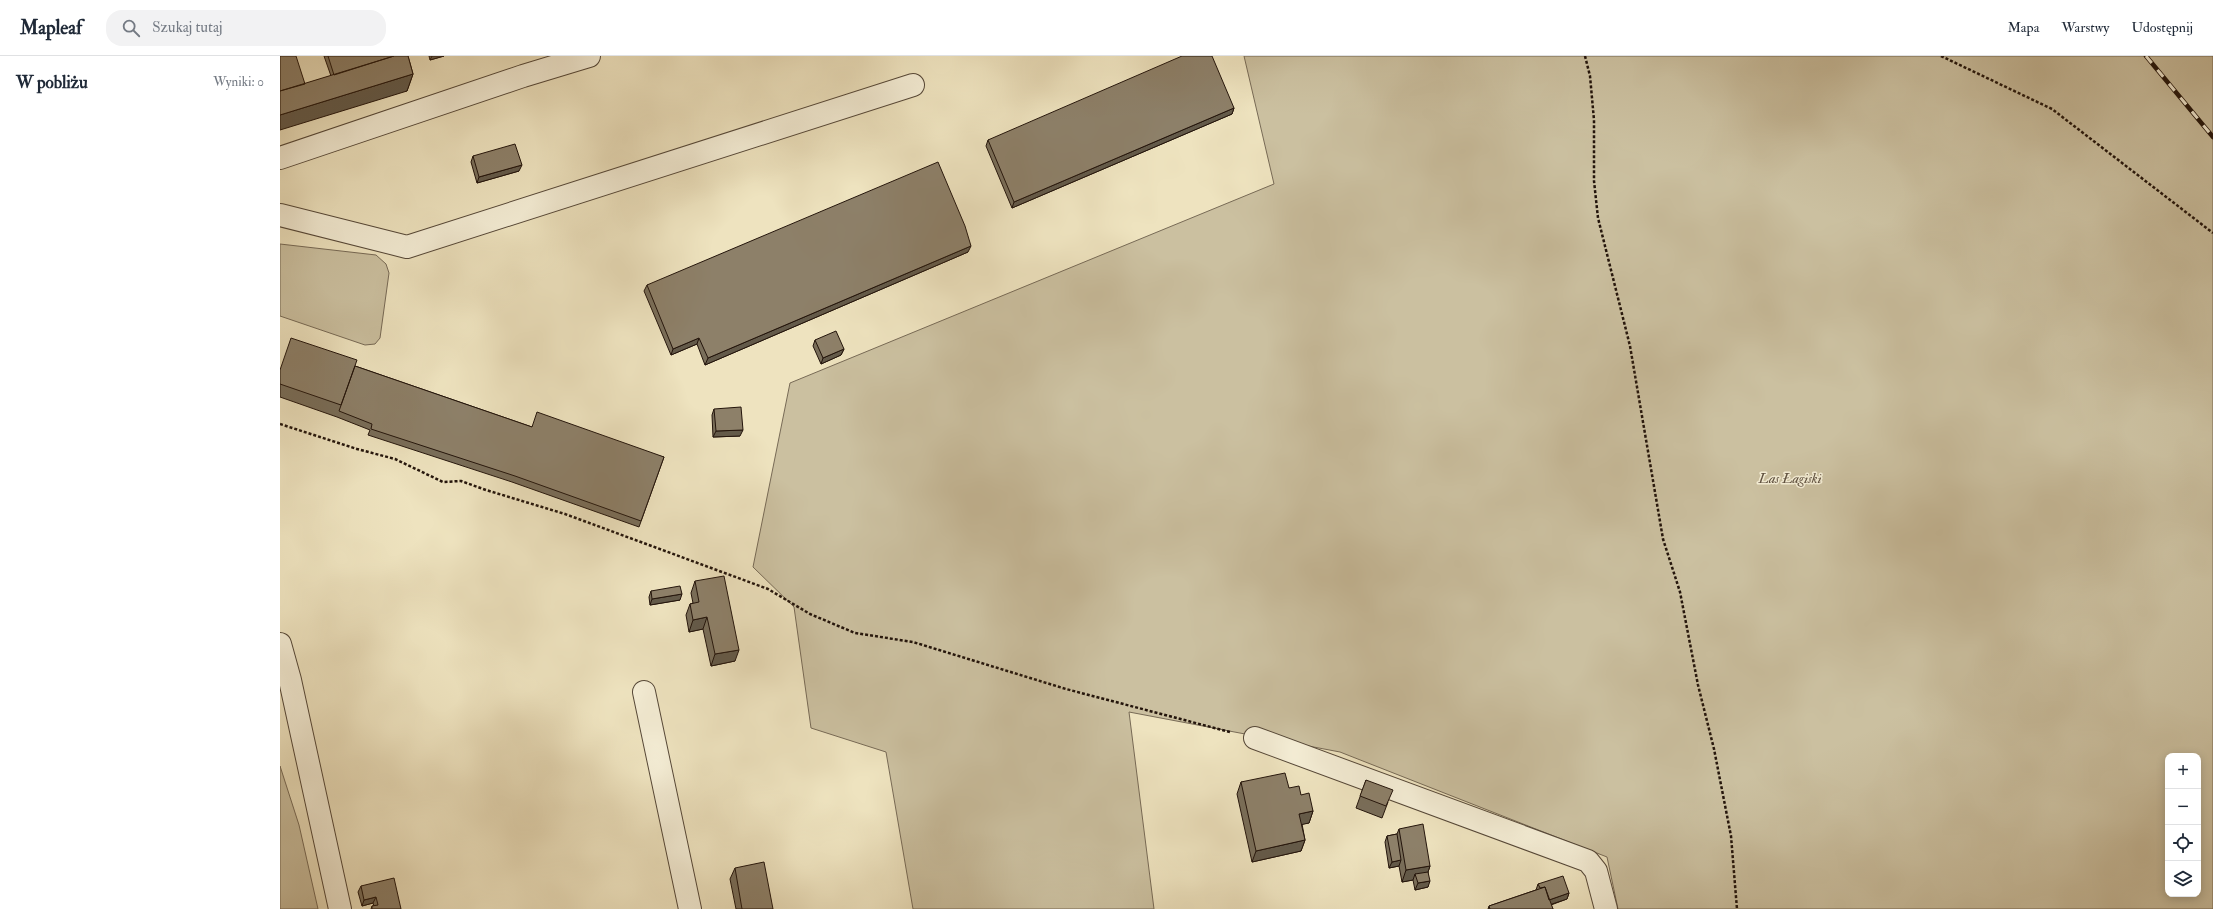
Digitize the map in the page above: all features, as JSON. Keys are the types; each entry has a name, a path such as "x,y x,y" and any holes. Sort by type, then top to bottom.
{"lane":[{"path":"280,158 523,76 589,56"},
{"path":"280,215 407,246 913,84"},
{"path":"280,644 290,680 340,909"},
{"path":"644,692 690,909"},
{"path":"1255,738 1588,861 1596,871 1606,909"}],"path":[{"path":"1584,56 1590,76 1593,113 1594,181 1598,218 1630,346 1664,539 1680,592 1698,685 1714,749 1731,836 1737,909"},
{"path":"1941,56 2052,109 2213,233"},
{"path":"280,424 357,449 395,459 443,482 461,481 565,514 768,589 810,614 855,633 913,642 1066,689 1255,738"}],"green space":[{"name":"Las Łagiski","path":"1244,56 2213,56 2213,909 1618,909 1607,857 1340,752 1129,712 1154,909 913,909 886,752 811,728 794,607 753,567 790,383 1274,184"},
{"path":"280,244 376,255 386,264 389,273 380,338 375,344 365,345 280,316"},
{"path":"280,766 299,825 318,909 280,909"}],"building":[{"path":"280,56 296,56 305,84 280,91"},
{"path":"328,56 394,56 334,75"},
{"path":"394,56 408,56 413,74 280,115 280,91"},
{"path":"1182,56 1212,56 1234,108 1014,202 988,140"},
{"path":"515,144 522,165 479,177 473,156"},
{"path":"938,162 965,226 971,246 708,358 699,338 673,349 647,285"},
{"path":"836,331 844,349 823,358 815,340"},
{"path":"291,338 357,360 341,405 280,384 280,370"},
{"path":"355,366 532,427 537,412 664,457 641,521 515,476 371,429 372,424 339,411"},
{"path":"741,407 743,430 716,431 714,409"},
{"path":"724,576 739,650 715,654 707,617 693,620 690,604 699,602 695,581"},
{"path":"680,586 682,594 652,599 651,591"},
{"path":"1285,773 1289,788 1299,786 1301,795 1309,793 1313,811 1299,814 1305,840 1256,851 1241,782"},
{"path":"1366,780 1393,790 1386,806 1360,796"},
{"path":"1423,824 1430,866 1406,870 1399,829"},
{"path":"1397,834 1401,860 1392,862 1387,836"},
{"path":"764,862 773,909 742,909 735,868"},
{"path":"1428,872 1430,881 1418,883 1415,874"},
{"path":"1563,876 1569,893 1549,900 1545,887 1540,888 1538,884"},
{"path":"394,878 401,909 372,909 372,906 378,905 376,897 364,900 361,886"},
{"path":"1545,887 1553,909 1490,909 1489,906"}],"railway":[{"path":"2146,56 2213,137"}]}
